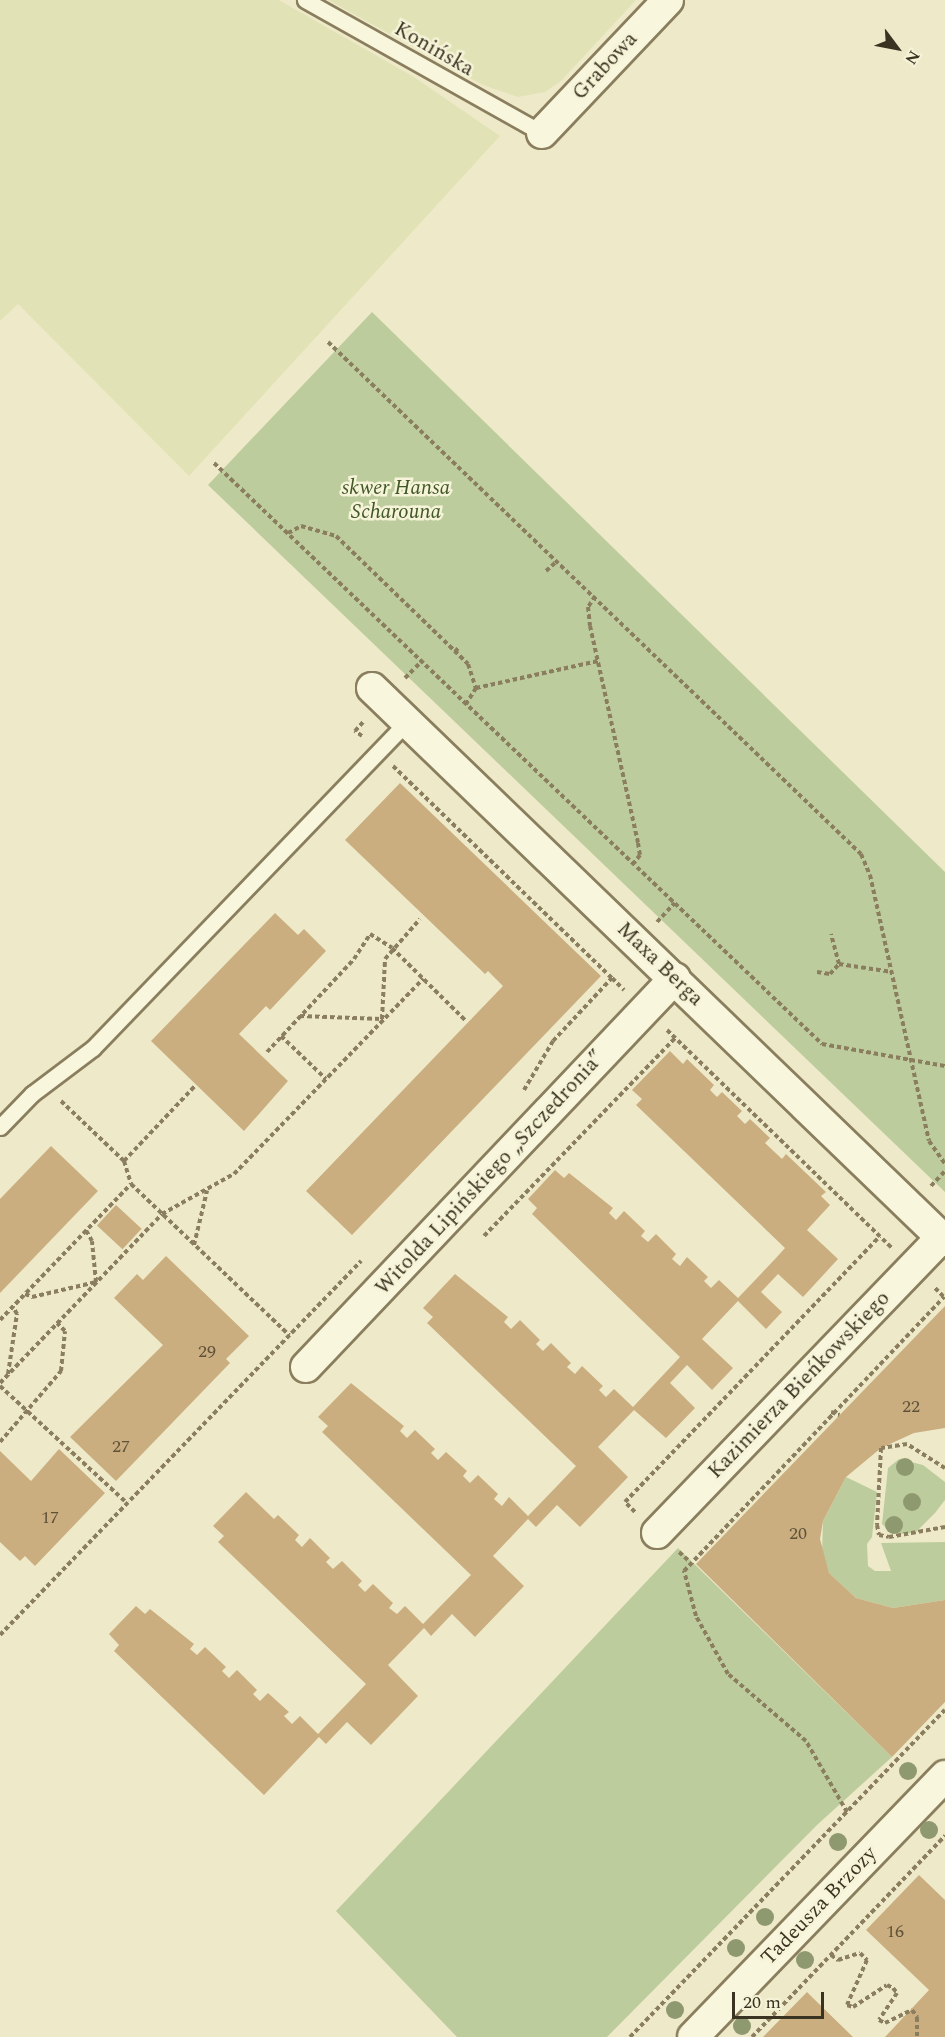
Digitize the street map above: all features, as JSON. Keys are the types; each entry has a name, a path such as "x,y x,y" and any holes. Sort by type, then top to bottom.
{"street":[{"name":"Grabowa","path":"542,133 668,0"},
{"name":"Maxa Berga","path":"378,694 675,978 943,1240"},
{"name":"Witolda Lipińskiego „Szczedronia”","path":"306,1367 675,978"},
{"name":"Kazimierza Bieńkowskiego","path":"657,1533 943,1240"},
{"name":"Tadeusza Brzozy","path":"693,2037 945,1776"}],"lane":[{"name":"Konińska","path":"305,0 542,133"},
{"path":"0,1127 47,1083 93,1048 407,722"}],"path":[{"path":"328,342 861,854 870,874 928,1141 945,1164"},
{"path":"214,463 822,1044 945,1066"},
{"path":"288,533 301,526 338,534 473,672 476,688"},
{"path":"546,571 557,561"},
{"path":"595,596 588,607 638,843 640,855 634,863"},
{"path":"455,652 459,647"},
{"path":"465,704 476,688 598,661"},
{"path":"378,694 356,731 612,978"},
{"path":"382,1019 385,959 392,948 420,919"},
{"path":"267,1052 354,959 370,934 392,948 465,1020"},
{"path":"831,934 839,964"},
{"path":"839,964 892,972"},
{"path":"817,972 830,974 839,964"},
{"path":"127,1503 30,1409 0,1385 162,1214 234,1174 423,979"},
{"path":"300,1016 382,1019"},
{"path":"281,1036 326,1079"},
{"path":"484,1236 675,1038"},
{"path":"47,1083 124,1161 131,1184 289,1335"},
{"path":"124,1161 195,1086"},
{"path":"931,1185 945,1171"},
{"path":"0,1320 131,1184"},
{"path":"194,1245 207,1190"},
{"path":"86,1230 92,1241 96,1282"},
{"path":"625,1502 880,1236"},
{"path":"25,1294 33,1297 96,1282"},
{"path":"847,1812 806,1741 728,1674 696,1616 684,1571 831,1412 944,1297"},
{"path":"8,1375 17,1314 13,1307"},
{"path":"0,1442 61,1371 65,1331 57,1323"},
{"path":"831,1412 840,1415"},
{"path":"945,1468 908,1444 881,1448 879,1535 889,1537 945,1527"},
{"path":"630,2037 945,1710"},
{"path":"752,2037 945,1836"},
{"path":"831,1955 838,1960 860,1953 867,1960 847,2005 854,2007 887,1986 893,1988 897,1993 879,2020 885,2024 912,2010 917,2017 917,2037"}],"green space":[{"path":"0,0 279,0 414,77 500,136 189,476 18,304 0,321"},
{"path":"328,0 636,0 561,81 545,92 518,97 483,85"},
{"name":"skwer Hansa Scharouna","path":"372,312 945,872 945,1192 208,485"},
{"path":"899,1459 923,1465 945,1482 945,1500 935,1513 916,1532 904,1534 892,1533 882,1524 888,1468"},
{"path":"846,1477 877,1492 872,1537 867,1544 868,1566 875,1571 891,1571 881,1543 945,1542 945,1600 893,1608 856,1598 829,1573 822,1554 823,1521"},
{"path":"678,1548 892,1757 817,1825 607,2037 457,2037 336,1911"}],"building":[{"path":"400,783 601,976 352,1235 306,1191 503,986 488,971 485,974 345,840"},
{"path":"275,913 298,935 304,929 326,951 270,1010 266,1006 239,1034 288,1081 244,1131 151,1041"},
{"path":"670,1051 683,1064 687,1059 714,1085 710,1090 717,1097 722,1092 742,1111 737,1116 745,1124 750,1119 770,1138 765,1143 782,1159 786,1154 826,1192 821,1196 830,1205 807,1230 838,1259 803,1297 778,1274 761,1292 782,1312 766,1329 738,1301 702,1339 733,1368 712,1390 687,1365 670,1383 695,1408 666,1438 634,1410 598,1447 628,1477 580,1527 557,1505 536,1527 528,1519 493,1556 524,1586 475,1637 452,1614 431,1636 424,1628 388,1665 418,1696 371,1745 347,1722 326,1744 319,1737 264,1795 114,1651 119,1645 109,1634 136,1606 145,1614 150,1609 194,1644 190,1649 197,1655 205,1647 226,1667 222,1671 229,1678 237,1670 257,1690 253,1694 260,1701 268,1693 289,1712 284,1716 292,1724 300,1716 318,1734 366,1684 218,1542 224,1536 213,1526 246,1492 274,1519 278,1515 299,1535 295,1540 302,1547 310,1538 330,1558 326,1562 333,1569 342,1561 362,1581 358,1585 365,1592 373,1584 393,1603 389,1608 397,1614 405,1606 423,1624 471,1575 322,1432 328,1426 318,1417 351,1383 404,1426 400,1431 407,1438 415,1430 435,1449 431,1453 438,1460 446,1452 467,1471 463,1476 470,1483 478,1475 498,1494 494,1499 502,1506 509,1497 528,1516 558,1485 576,1466 427,1323 433,1317 423,1308 455,1274 508,1317 504,1322 511,1329 520,1320 540,1340 536,1344 543,1351 551,1343 571,1363 567,1367 575,1374 582,1366 603,1386 599,1390 606,1397 614,1389 633,1407 680,1357 532,1214 537,1208 528,1199 555,1170 564,1178 569,1173 613,1208 609,1213 616,1220 624,1211 645,1231 641,1236 648,1242 656,1234 676,1254 672,1259 680,1266 687,1257 708,1277 704,1281 711,1288 719,1280 738,1298 785,1248 636,1105 642,1099 632,1090"},
{"path":"51,1146 98,1191 0,1293 0,1199"},
{"path":"116,1205 142,1229 123,1249 97,1225"},
{"path":"166,1256 249,1336 226,1359 230,1363 116,1481 70,1437 163,1345 114,1298 137,1274 143,1280"},
{"path":"945,1306 945,1428 914,1433 881,1448 846,1477 823,1521 820,1539 829,1573 856,1598 893,1608 945,1600 945,1702 892,1757 696,1564"},
{"path":"59,1449 105,1493 35,1566 25,1556 20,1561 0,1542 0,1451 31,1481"},
{"path":"919,1875 945,1900 945,2037 885,2037 929,1990 866,1930"},
{"path":"807,1992 814,1999 853,2037 763,2037"}]}
